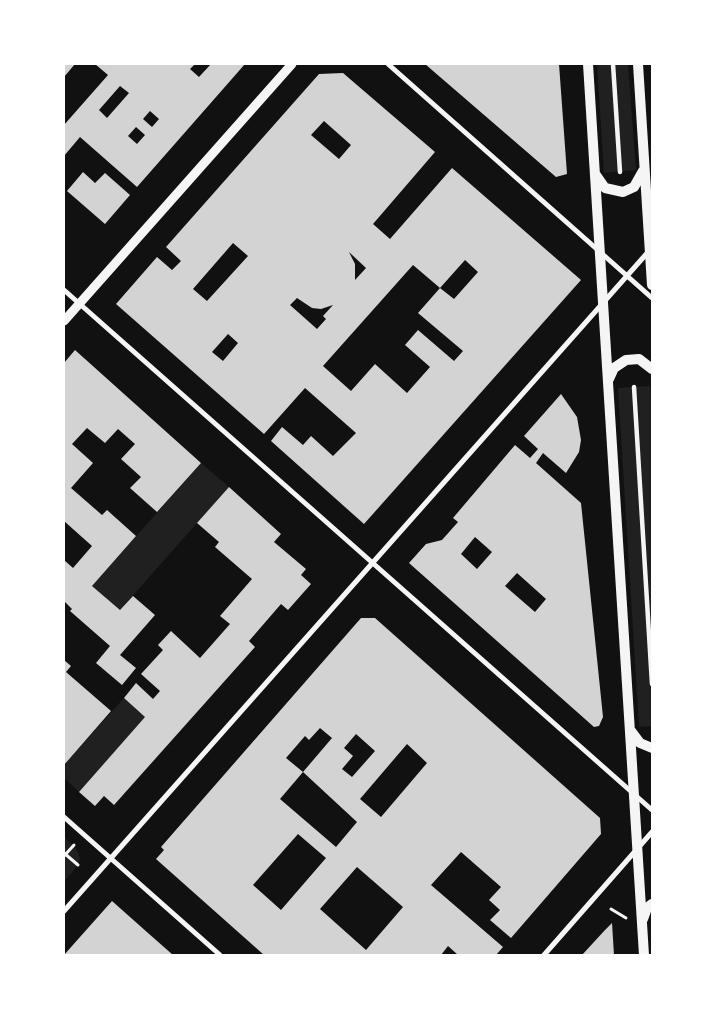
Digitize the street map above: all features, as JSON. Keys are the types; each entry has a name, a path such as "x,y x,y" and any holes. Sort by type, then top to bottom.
{"main road":[{"path":"588,64 634,794 638,923 644,955"},
{"path":"638,64 652,285"},
{"path":"595,174 605,188 623,192 634,187 644,169"},
{"path":"608,382 614,368 626,360 639,359 652,369"},
{"path":"630,727 640,743 652,748"},
{"path":"638,923 647,908 652,904"}],"street":[{"path":"64,321 292,64"},
{"path":"388,64 652,298"},
{"path":"613,64 620,172"},
{"path":"64,911 651,249"},
{"path":"64,290 652,810"},
{"path":"634,387 652,684"},
{"path":"64,817 220,955"},
{"path":"544,955 652,832"}],"path":[{"path":"74,845 64,854 78,865"},
{"path":"612,909 638,923"}],"shaded area":[{"path":"597,64 628,64 636,170 604,173"},
{"path":"650,386 652,428 652,726 639,727 618,388"},
{"path":"201,463 229,487 120,610 92,586"},
{"path":"124,698 145,717 79,792 64,778 64,765"},
{"path":"64,837 76,848 80,858 78,865 64,882"}],"building":[{"path":"64,64 75,64 64,77"},
{"path":"95,64 195,64 190,69 199,77 211,64 245,64 137,187 80,137 64,156 64,125 108,75","holes":["120,86 129,93 107,118 99,110","150,111 159,119 152,127 143,119","136,127 145,135 137,144 128,136"]},
{"path":"425,64 559,64 567,174 556,177"},
{"path":"343,73 435,152 373,224 390,239 452,168 581,280 364,524 271,441 282,427 303,445 311,436 333,456 356,433 305,388 264,434 116,304 157,257 172,270 181,261 166,247 319,74","holes":["324,121 351,145 339,159 311,135","233,243 248,256 207,301 193,289","349,252 366,268 355,280 355,264","465,260 478,272 454,299 440,288","413,265 440,288 418,313 463,351 454,361 418,330 405,345 430,367 407,393 375,364 351,391 323,366","297,298 312,308 321,309 333,305 323,316 326,319 317,329 290,305","228,334 238,343 223,361 212,352"]},
{"path":"83,172 95,183 105,173 130,195 105,224 67,191"},
{"path":"75,350 201,463 157,512 130,488 141,477 121,459 135,444 118,429 105,443 87,428 72,444 93,463 71,488 102,515 107,510 136,536 92,586 120,610 133,596 155,615 120,655 136,668 122,685 96,663 110,646 70,611 72,609 64,601 64,560 73,568 92,546 64,521 64,363"},
{"path":"561,394 577,417 581,440 579,452 566,473 543,453 536,463 581,503 603,717 599,726 594,727 409,563 426,544 442,540 458,522 453,518 515,445 530,458 538,449 524,436","holes":["475,537 492,552 477,569 461,554","517,573 546,599 535,612 505,586"]},
{"path":"229,487 281,534 274,542 306,569 301,575 311,584 288,610 281,604 249,641 255,647 114,805 104,796 95,806 79,792 145,717 124,698 136,683 153,699 160,691 141,674 163,650 158,645 171,631 200,658 230,624 220,616 252,579 215,547 219,542 197,523"},
{"path":"361,618 375,618 600,818 601,834 511,938 490,920 500,910 489,900 501,887 461,852 431,885 503,947 496,955 458,955 448,946 441,955 264,955 156,859 164,850 161,847","holes":["320,728 332,738 303,772 286,758 305,736 309,740","356,734 375,751 352,777 342,769 353,756 344,748","407,744 427,763 381,817 360,799","303,772 357,822 336,847 280,799","298,834 326,858 281,910 253,885","357,867 403,907 366,950 320,909"]},
{"path":"64,660 71,666 66,672 111,711 64,765"},
{"path":"112,901 148,933 173,955 64,955"},
{"path":"612,923 614,955 582,955 605,930"}]}
